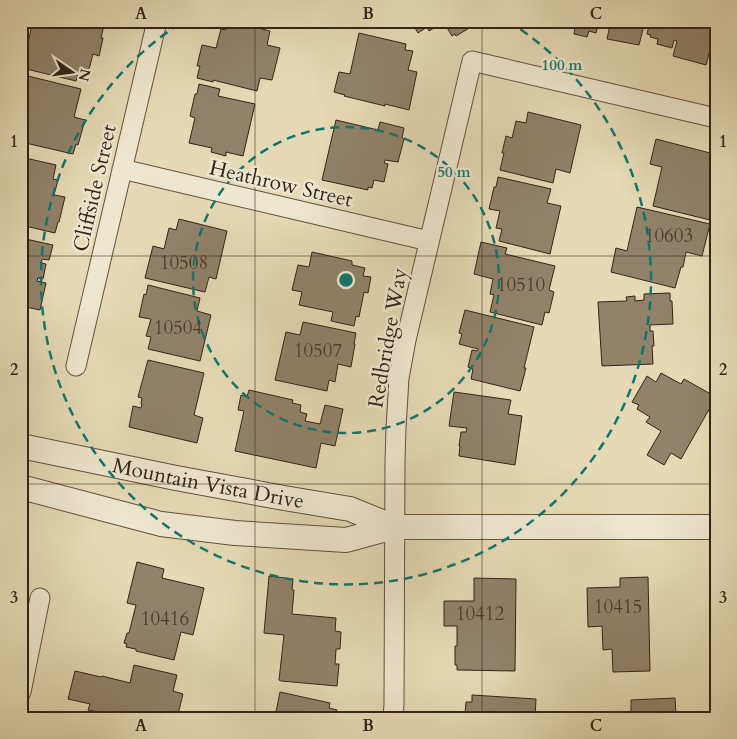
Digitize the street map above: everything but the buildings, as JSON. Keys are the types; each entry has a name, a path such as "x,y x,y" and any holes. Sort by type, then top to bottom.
{"street":[{"name":"Cliffside Street","path":"76,366 157,21"},
{"name":"Redbridge Way","path":"393,718 394,526 399,378 406,340 472,61 716,118"},
{"name":"Heathrow Street","path":"122,169 430,242"},
{"name":"Mountain Vista Drive","path":"21,446 176,478 350,509 394,526"},
{"name":"Mountain Vista Drive","path":"21,487 161,524 235,533 346,540 394,526 716,527"},
{"path":"21,692 40,598"}]}
